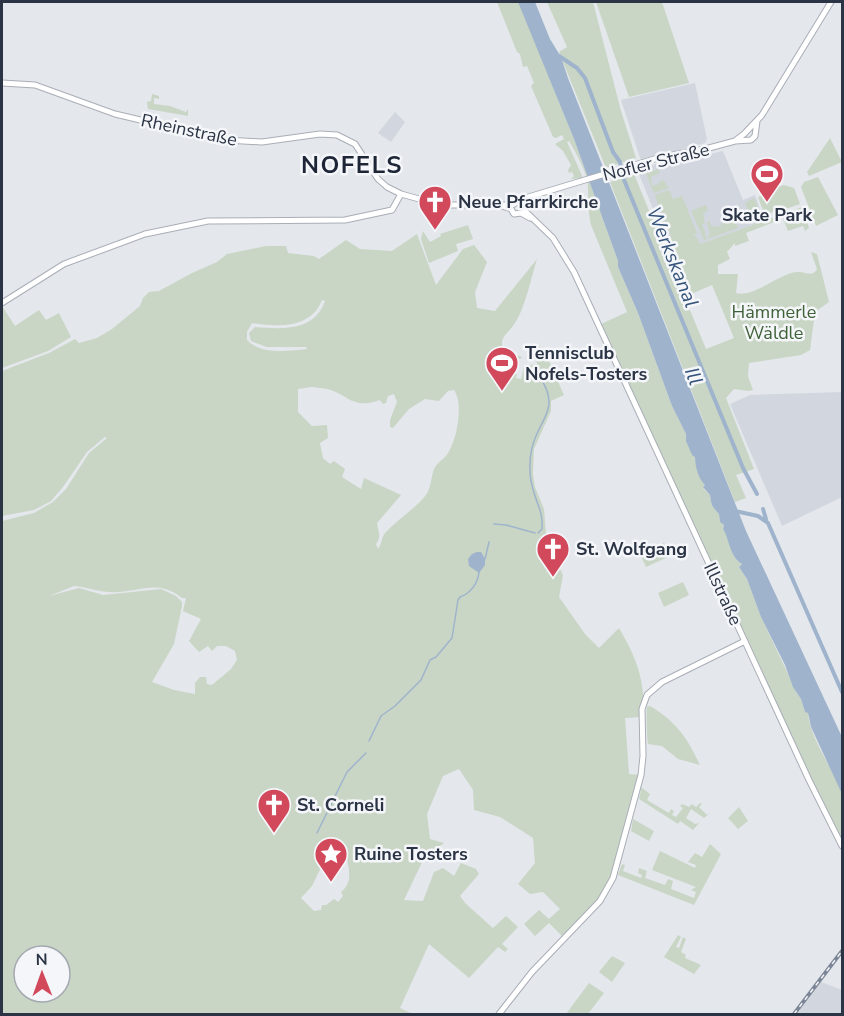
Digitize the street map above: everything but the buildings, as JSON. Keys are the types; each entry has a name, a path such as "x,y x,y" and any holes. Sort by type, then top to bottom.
{"main road":[{"path":"745,137 752,131 831,2"},
{"name":"Rheinstraße","path":"2,83 35,86 115,114 226,140 257,143 320,134 337,135 355,144 378,179 401,194 441,205 511,207 514,214 522,208 534,219"},
{"name":"Nofler Straße","path":"522,208 530,197 633,166 745,137 753,139 752,131"},
{"path":"2,303 64,264 144,234 208,221 355,218 392,210 401,194"},
{"path":"511,207 514,202 522,208"},
{"name":"Illstraße","path":"534,219 551,235 564,253 811,785 843,846"},
{"path":"499,1014 532,972 605,894 620,860 640,780 644,756 642,717 644,700 652,689 662,682 745,641"}],"shaded area":[{"path":"695,83 707,139 705,143 641,161 621,100"},
{"path":"395,112 405,122 391,142 378,133"},
{"path":"723,151 743,200 755,195 764,221 700,244 667,244 637,169"},
{"path":"842,392 842,497 782,526 730,404 750,395"},
{"path":"821,982 842,990 842,1014 797,1014"}],"green space":[{"path":"497,2 519,2 574,139 618,261 618,267 638,313 672,406 686,434 686,441 695,456 696,466 705,485 703,488 710,495 712,505 719,514 720,522 724,525 723,529 732,552 742,564 739,567 747,579 761,617 801,699 805,712 808,712 812,732 839,785 843,799 842,846 599,325 627,312 591,225 586,175 569,141 567,142 583,178 571,179 574,176 568,170 571,165 563,151 555,144 564,139 562,135 553,137 531,86 534,83 527,66 523,67 520,54 517,52"},
{"path":"547,2 593,2 621,111 636,158 606,168 559,52 567,47"},
{"path":"596,2 662,2 689,83 629,97"},
{"path":"152,94 159,96 159,99 154,98 154,104 170,106 186,112 188,109 188,116 148,109 147,102 151,101"},
{"path":"830,138 842,162 809,176 807,172"},
{"path":"658,169 660,173 651,177 652,186 663,180 669,188 654,193 646,174"},
{"name":"Hämmerle Wäldle","path":"634,174 706,349 734,338 712,285 691,294 685,289 686,277 669,237 671,236 660,207 656,206 658,205 655,195 669,190 673,199 682,196 697,233 693,235 700,244 802,207 809,228 805,231 803,226 788,231 782,216 773,219 774,222 746,233 749,241 735,246 735,243 727,252 730,259 718,265 718,274 738,274 736,293 743,294 759,289 790,273 815,272 817,269 811,252 817,254 829,302 815,312 810,350 801,355 749,363 748,376 753,390 734,389 726,398 754,469 736,475 746,498 735,502 610,182"},
{"path":"818,177 838,215 816,226 801,187 804,182"},
{"path":"784,185 794,188 800,204 780,211 778,209 765,216 758,197 770,193 768,190"},
{"path":"754,198 762,218 752,222 745,203"},
{"path":"706,205 708,211 703,213 705,223 702,224 707,239 704,240 691,211"},
{"path":"732,212 738,228 707,239 710,234 707,222 709,221 712,227 721,226 731,217 729,213"},
{"path":"468,225 473,239 456,244 458,251 429,263 421,239 423,231 430,242 441,236 440,234"},
{"path":"417,234 436,285 463,249 474,245 487,262 475,292 477,308 495,311 537,259 521,311 502,342 503,350 522,357 520,359 500,353 495,354 489,367 517,374 516,378 521,379 524,366 537,364 536,349 539,346 544,350 564,395 551,401 551,411 534,449 533,474 535,487 544,509 549,546 563,575 559,597 585,634 599,648 619,628 639,671 643,693 642,717 625,718 629,774 641,775 639,789 605,894 564,938 549,923 535,936 524,924 539,910 549,919 560,909 543,892 530,894 518,884 535,863 533,838 500,817 474,810 473,790 459,769 443,776 427,814 430,839 444,843 424,858 404,900 423,901 434,872 443,868 454,876 461,863 476,869 479,874 460,896 466,904 493,928 506,916 518,927 502,944 508,949 505,952 498,947 469,978 429,944 400,1008 413,1014 2,1014 2,521 34,513 53,502 66,489 89,453 107,438 105,437 87,452 51,501 34,510 2,516 2,371 49,353 75,339 79,343 97,338 140,306 143,298 149,292 159,291 217,262 227,254 266,246 286,246 288,253 314,256 319,259 346,240 360,249 392,251","holes":["322,300 325,301 320,311 305,323 286,328 255,327 249,333 251,341 267,347 306,347 307,349 267,350 247,340 247,332 252,323 282,325 302,321 317,309","312,387 331,390 359,403 380,400 383,404 386,403 388,396 394,394 397,402 390,420 390,427 393,428 409,409 425,399 439,401 448,391 454,390 457,396 458,423 450,450 434,469 426,495 385,533 378,549 376,544 379,536 377,523 401,495 364,478 361,489 342,477 345,469 334,461 330,464 323,458 320,443 328,438 327,425 312,426 298,412 298,389","74,586 108,592 155,587 173,592 186,598 183,611 201,619 189,641 199,652 208,646 212,651 217,646 226,646 235,651 237,660 231,669 212,685 207,684 206,677 200,677 195,683 195,694 152,682 174,644 182,602 176,596 161,589 103,595 79,588 49,596","336,850 347,858 349,881 341,892 343,896 338,902 334,899 322,905 321,910 314,911 301,898 312,886 327,855"]},
{"path":"2,306 15,326 39,310 46,320 59,313 71,337 48,351 2,368"},
{"path":"664,543 670,556 646,567 640,554"},
{"path":"683,582 689,595 664,607 658,593"},
{"path":"650,706 680,731 700,765 678,759 662,746 648,744 647,707"},
{"path":"642,785 642,788 650,794 647,800 669,813 671,809 674,811 672,815 676,817 683,808 680,806 682,804 689,807 692,804 696,807 700,803 702,804 699,807 707,815 711,812 704,818 691,809 686,818 695,824 699,823 693,830 680,821 678,824 639,799"},
{"path":"739,807 748,821 738,829 728,818"},
{"path":"633,819 654,831 649,841 631,831"},
{"path":"710,844 721,854 694,905 618,875 622,864 625,865 623,871 641,878 642,875 638,873 639,868 647,871 645,878 665,885 668,879 673,881 671,889 694,898 696,892 691,890 696,887 652,870 660,851 695,868 696,865 688,862 695,853 702,857"},
{"path":"678,935 681,937 676,947 679,948 683,937 686,939 681,952 686,955 685,958 701,965 694,974 664,957"},
{"path":"612,956 625,963 612,982 599,972"},
{"path":"589,983 604,993 588,1014 566,1014"}],"water":[{"path":"518,2 535,2 550,39 561,57 746,531 842,737 842,794 811,727 808,713 805,712 801,699 793,687 785,665 761,617 747,579 739,567 742,564 732,552 723,529 724,525 720,522 719,514 712,505 710,495 703,487 705,485 697,472 695,457 686,441 686,434 672,406 638,313 618,267 618,261 574,139"},
{"path":"477,552 481,552 485,559 485,565 479,573 469,566 468,559"}],"waterway":[{"name":"Werkskanal","path":"559,56 577,68 585,78 613,152 620,162 622,175 743,468 757,494"},
{"path":"538,533 542,529 542,517 532,484 530,463 535,438 549,407 547,390 541,379"},
{"name":"Werkskanal","path":"763,509 766,519"},
{"path":"735,511 758,516 768,523 842,692"},
{"path":"494,524 535,533"},
{"path":"485,559 489,542"},
{"path":"369,741 381,716 395,706 421,680 430,660 436,657 452,638 458,600 473,587 479,572"},
{"path":"317,833 347,772 366,753"}],"railway":[{"path":"794,1014 842,951"}],"place":[{"name":"Skate Park","path":"767,203"},
{"name":"Neue Pfarrkirche","path":"435,231"},
{"name":"Tennisclub Nofels-Tosters","path":"502,392"},
{"name":"St. Wolfgang","path":"553,578"},
{"name":"St. Corneli","path":"274,834"},
{"name":"Ruine Tosters","path":"331,883"}],"district":[{"name":"NOFELS","path":"352,165"}],"water label":[{"name":"Ill","path":"694,376"}]}
